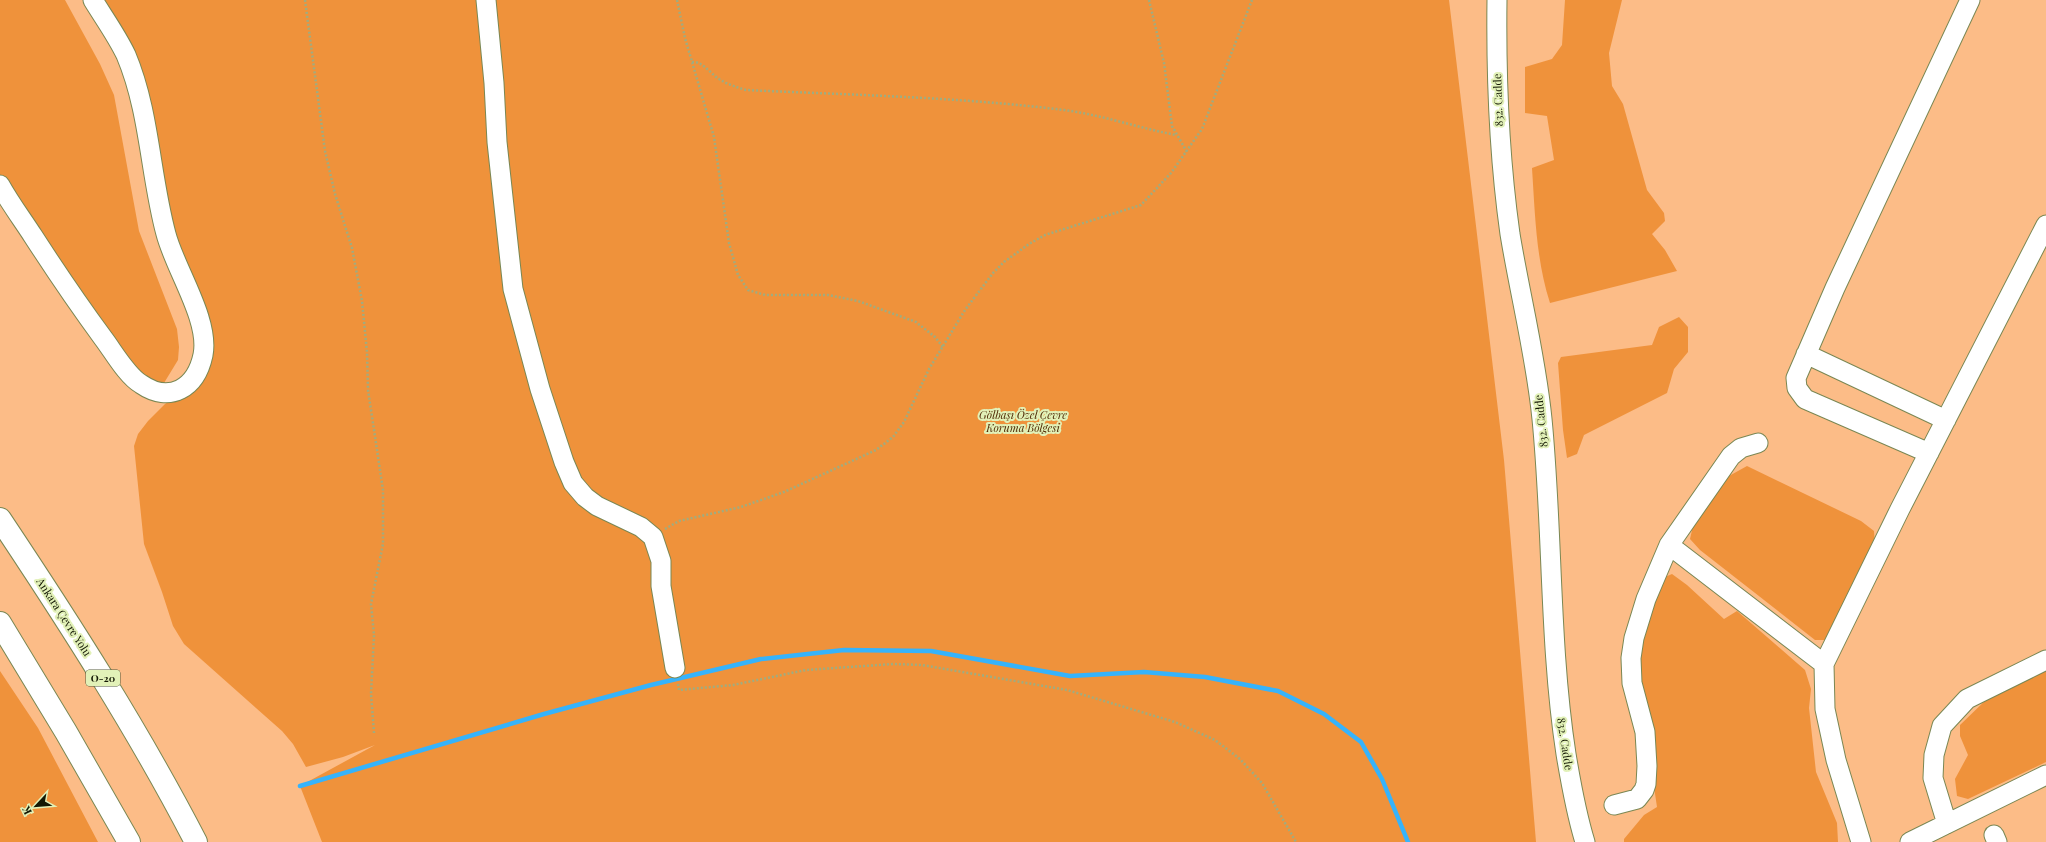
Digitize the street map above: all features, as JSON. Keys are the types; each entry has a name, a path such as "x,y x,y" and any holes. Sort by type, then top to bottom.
{"highway":[{"name":"Ankara Çevre Yolu","path":"0,519 117,701 169,790 196,842"},
{"path":"0,623 66,732 129,842"}],"street":[{"path":"0,185 70,293 118,359 139,384 153,391 166,394 178,392 186,386 197,372 203,355 204,342 200,324 193,301 166,236 159,207 144,112 136,83 125,54 93,0"},
{"path":"486,0 494,83 497,142 513,289 540,389 564,462 573,482 585,497 597,506 641,527 653,537 661,561 661,586 676,676"},
{"name":"832. Cadde","path":"1497,0 1497,95 1502,168 1510,234 1542,417 1551,598 1560,717 1576,810 1585,842"},
{"path":"1928,453 1805,399 1799,392 1796,383 1798,373 1806,354 1970,0"},
{"path":"1861,842 1836,760 1825,709 1824,664 1928,453 2046,225"},
{"path":"1806,354 1946,420"},
{"path":"1614,805 1637,799 1644,790 1646,784 1647,766 1645,732 1632,683 1630,658 1634,638 1646,599 1669,545 1731,456 1741,448 1758,443"},
{"path":"1669,545 1824,664"},
{"path":"1947,824 1933,778 1934,754 1942,726 1967,699 2046,660"},
{"path":"1910,842 2046,775"}],"path":[{"path":"305,0 325,152 335,194 352,248 362,301 367,352 368,390 383,490 383,544 371,604 374,635 371,694 374,733"},
{"path":"677,0 692,62 715,142 729,243 738,275 748,290 765,296 828,295 858,300 912,320 926,329 943,347"},
{"path":"1149,0 1164,63 1172,126 1187,152"},
{"path":"653,537 680,521 715,514 763,500 876,450 893,437 904,422 929,369 965,310 993,273 1016,252 1058,230 1141,205 1171,173 1202,129 1252,0"},
{"path":"692,62 698,62 709,72 727,83 746,90 972,101 1064,110 1113,119 1176,135"},
{"path":"676,676 679,690 733,685 806,670 893,664 922,665 1068,690 1174,722 1215,740 1240,759 1258,779 1296,842"}],"green space":[{"name":"Gölbaşı Özel Çevre Koruma Bölgesi","path":"0,0 2046,0 2046,842 0,842"},
{"path":"0,0 65,0 100,64 114,95 139,231 177,329 179,347 178,360 164,383 152,386 136,384 0,202"},
{"name":"Gölbaşı Özel Çevre Koruma Bölgesi","path":"100,0 1449,0 1504,460 1536,842 322,842 300,786 375,745 343,757 306,767 293,744 282,731 184,644 173,626 144,544 134,446 138,434 148,421 165,404 180,395 206,352 159,180"},
{"path":"1565,0 1622,0 1609,53 1612,86 1623,104 1647,190 1664,213 1665,221 1652,234 1665,250 1677,271 1550,303 1545,287 1539,253 1532,168 1554,160 1547,116 1525,113 1525,67 1552,59 1562,45"},
{"path":"1679,317 1688,327 1688,352 1674,369 1667,393 1584,435 1577,454 1567,458 1563,430 1558,363 1561,357 1652,345 1659,327"},
{"path":"1747,466 1861,521 1874,531 1875,547 1828,640 1815,640 1700,550 1690,539 1693,526 1729,476"},
{"path":"1672,574 1687,585 1724,619 1737,611 1805,670 1811,689 1809,708 1816,772 1837,823 1838,842 1624,842 1624,839 1644,815 1657,807 1637,673 1641,637 1653,598 1665,577"},
{"path":"2046,668 2046,762 1968,799 1957,796 1955,779 1968,755 1960,736 1960,725 1990,696"},
{"path":"0,671 38,728 98,842 0,842"}],"waterway":[{"path":"300,786 544,714 651,685 761,659 844,650 931,651 1070,676 1144,672 1205,677 1278,691 1324,714 1361,742 1382,779 1408,842"}]}
